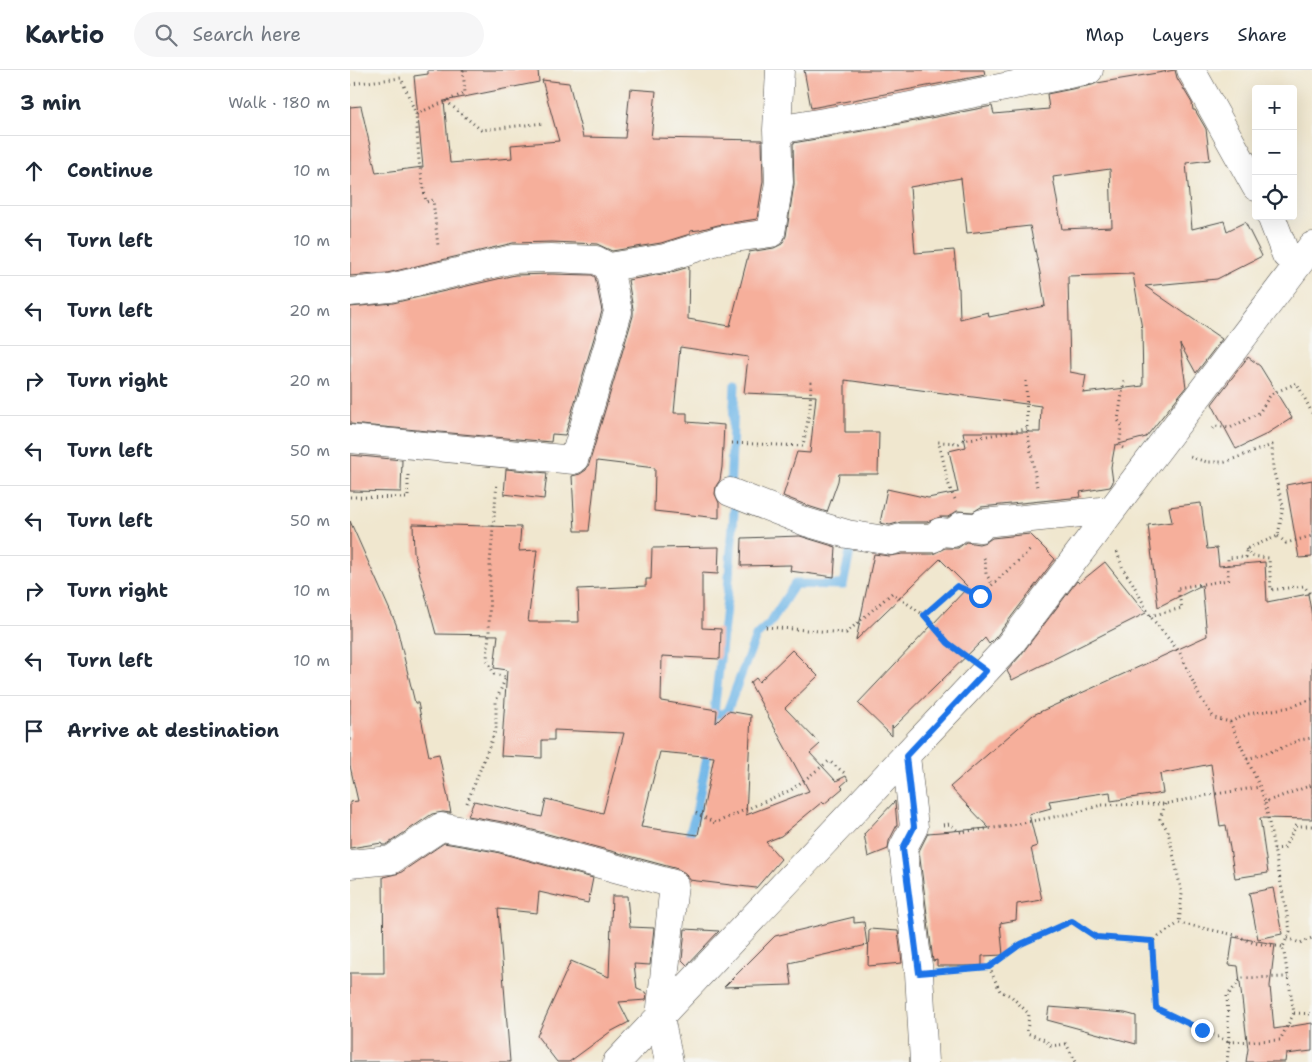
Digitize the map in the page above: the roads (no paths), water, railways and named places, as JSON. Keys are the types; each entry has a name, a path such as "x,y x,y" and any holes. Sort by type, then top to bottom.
{"street":[{"path":"350,292 390,288 513,259 596,260 609,267 665,258 720,240 772,233 779,182 777,130 780,70"},
{"path":"777,130 871,114 1089,70"},
{"path":"1191,70 1252,180"},
{"path":"1273,220 1286,255 1305,255"},
{"path":"617,1062 1008,647 1305,255"},
{"path":"350,439 574,460 618,312 609,267"},
{"path":"730,492 806,522 847,534 891,542 901,538 933,538 940,532 954,533 961,526 980,528 984,523 1044,517 1106,517"},
{"path":"906,756 914,827 903,848 919,973 924,1062"},
{"path":"350,864 391,860 441,827 498,837 674,884 660,1018 669,1062"}],"waterway":[{"path":"713,721 728,590 735,500 730,492 735,384"},
{"path":"715,713 726,714 756,636 770,623 795,584 843,585 853,537"},
{"path":"686,845 696,813 709,746"}]}
